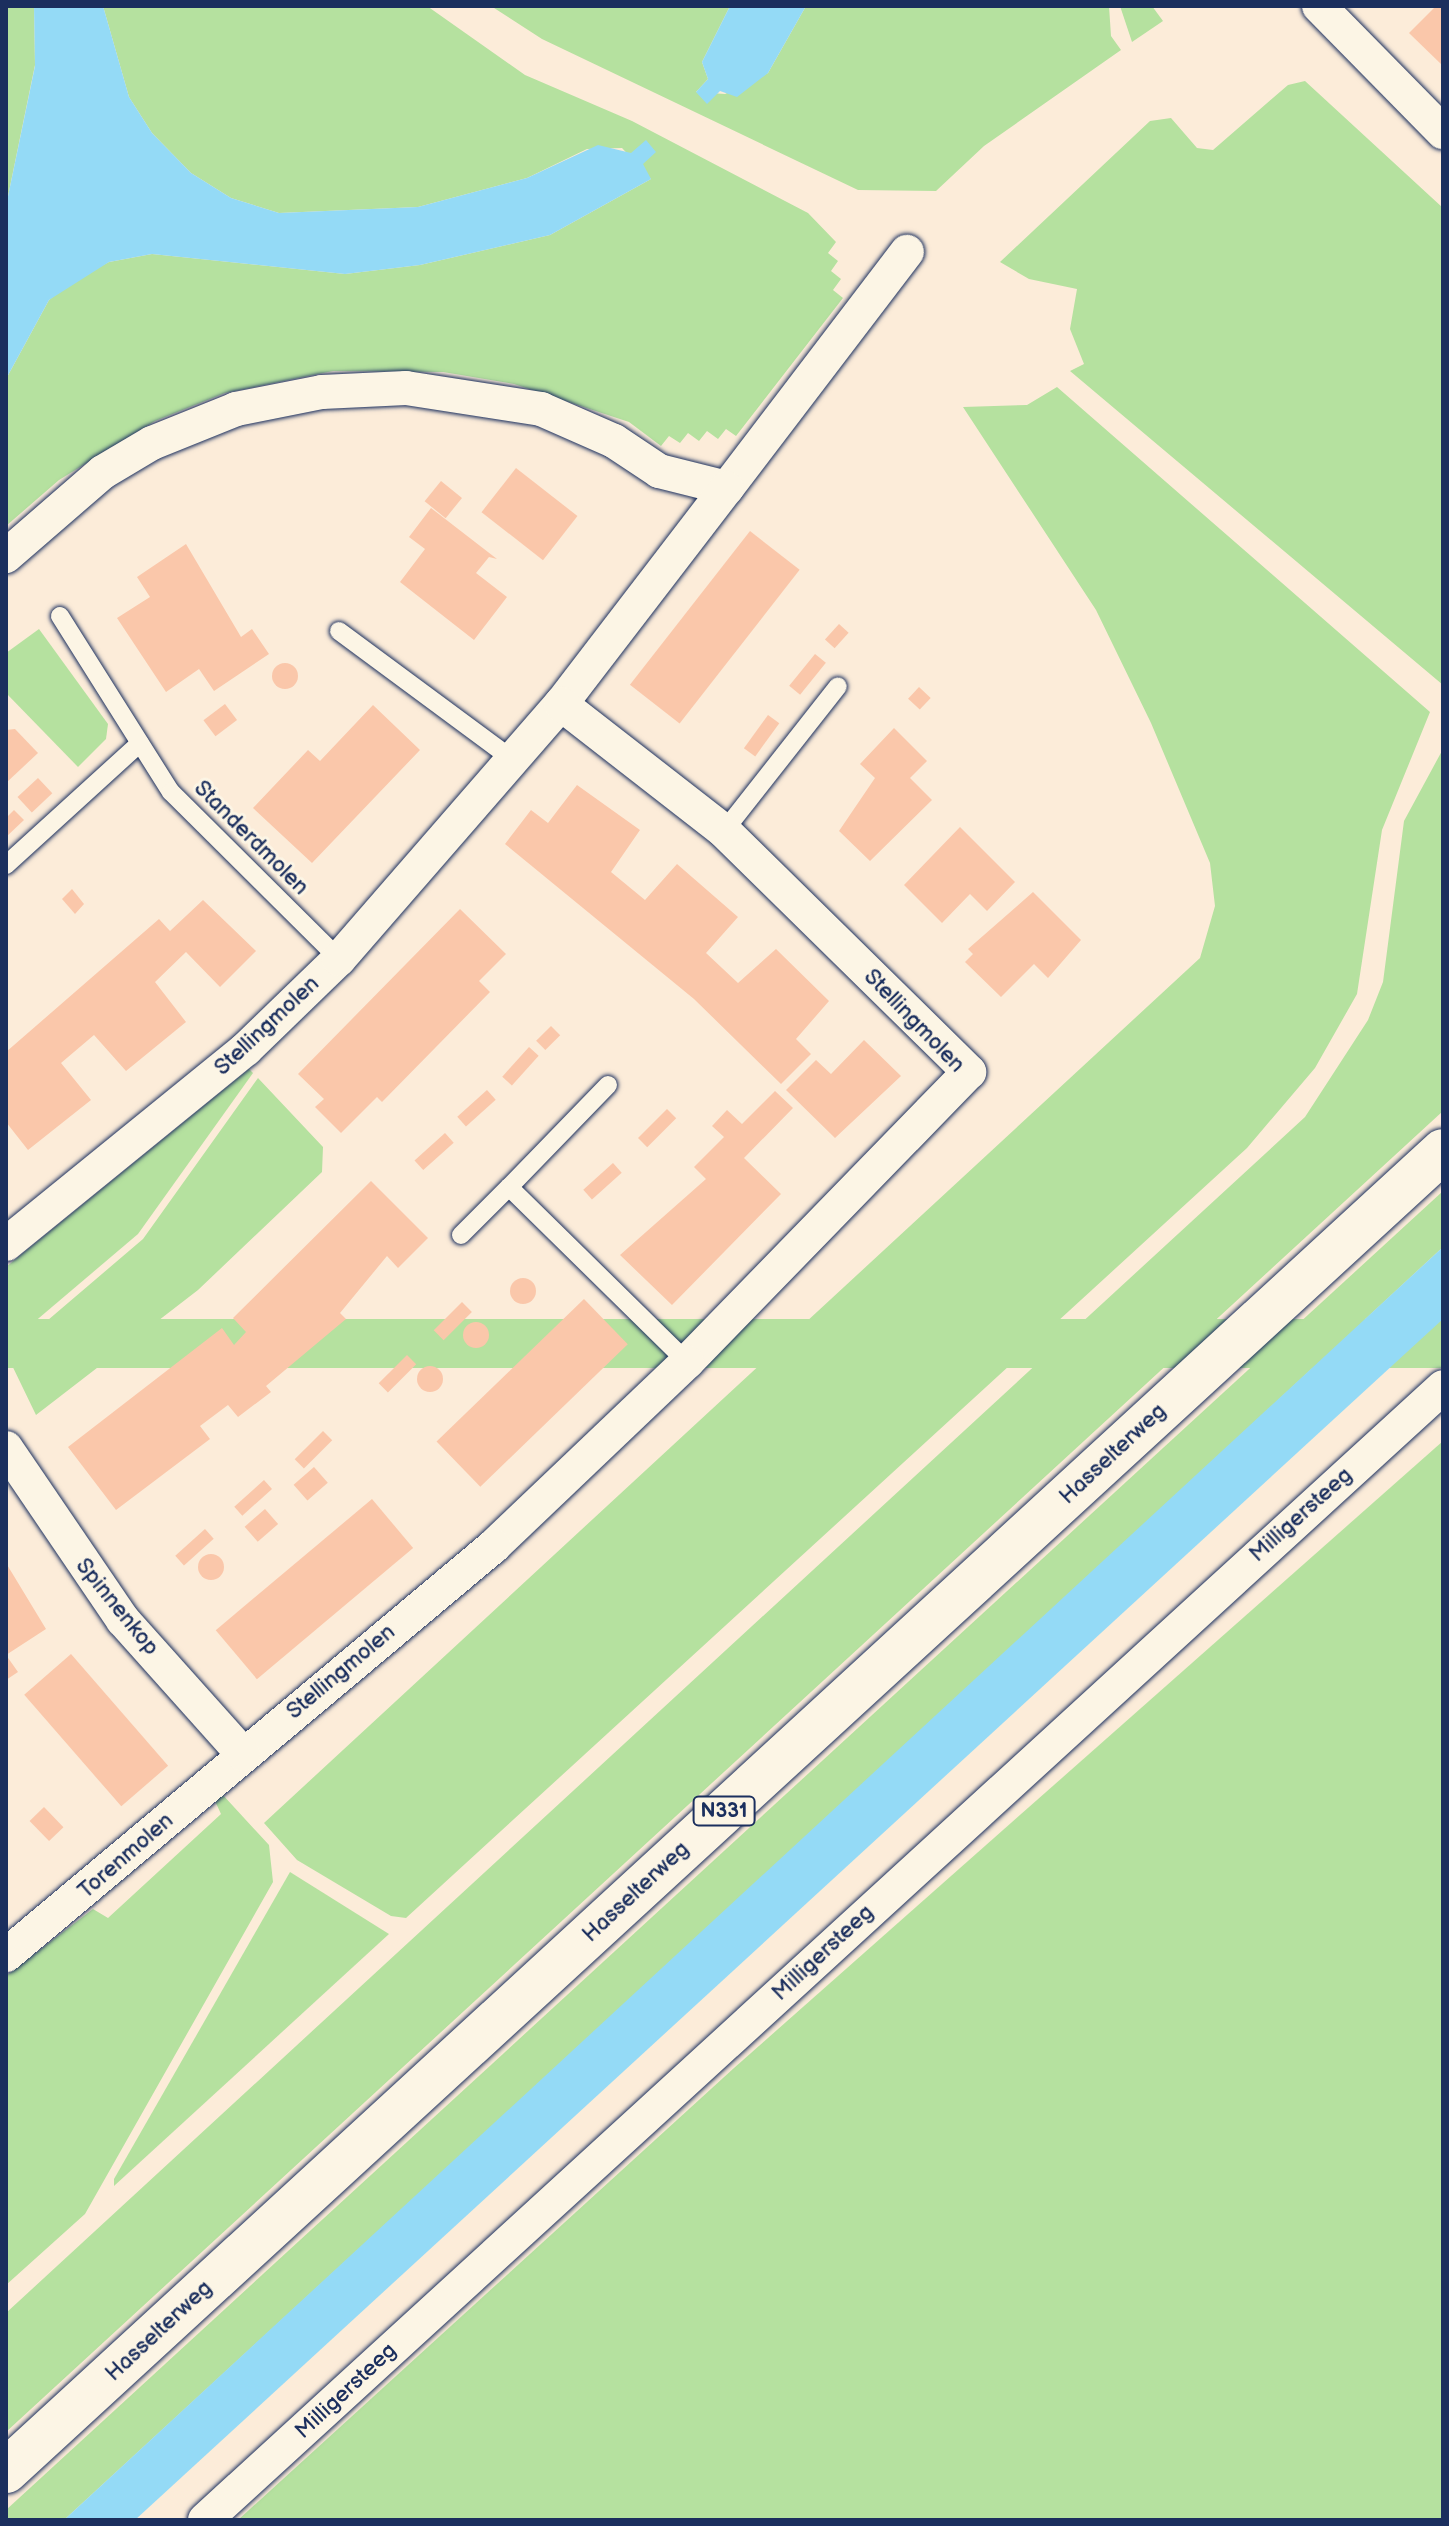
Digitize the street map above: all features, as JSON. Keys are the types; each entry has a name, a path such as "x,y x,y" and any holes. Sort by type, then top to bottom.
{"main road":[{"name":"Hasselterweg","path":"6,2471 1443,1151"}],"street":[{"path":"1319,6 1443,132"},
{"name":"Stellingmolen","path":"6,1244 234,1059 339,959 516,762 907,252"},
{"path":"6,556 103,472 152,443 236,409 322,392 406,388 541,409 614,441 659,471 727,488"},
{"name":"Stellingmolen","path":"243,1754 494,1546 687,1362 969,1072 724,831 561,704"},
{"name":"Milligersteeg","path":"205,2520 1443,1387"},
{"name":"Spinnenkop","path":"6,1448 123,1620 243,1754"},
{"name":"Torenmolen","path":"6,1955 243,1754"}],"lane":[{"name":"Standerdmolen","path":"60,616 171,792 339,959"},
{"path":"339,631 516,762"},
{"path":"724,831 838,686"},
{"path":"6,865 140,743"},
{"path":"461,1235 608,1085"},
{"path":"509,1187 687,1362"}],"green space":[{"path":"6,6 34,6 35,65 6,206"},
{"path":"103,6 427,6 525,75 632,121 808,213 836,242 828,253 838,261 831,271 841,279 833,290 843,298 736,436 726,429 718,439 707,431 699,441 688,433 680,443 669,436 661,446 629,422 514,384 443,372 333,371 225,393 155,421 59,480 6,526 6,379 49,300 75,279 109,262 152,254 345,274 420,265 550,235 651,179 622,148 587,149 527,178 418,207 279,213 231,198 191,173 152,133 129,97"},
{"path":"491,6 730,6 702,62 708,79 696,92 725,94 768,73 806,6 1109,6 1111,36 1121,50 984,146 936,191 858,190 542,39"},
{"path":"1120,6 1152,6 1163,21 1132,42"},
{"path":"1305,81 1443,208 1443,685 1070,371 1084,364 1070,329 1077,289 1029,279 1000,262 1150,121 1171,118 1197,148 1213,150 1288,85"},
{"path":"1057,387 1430,712 1382,830 1357,994 1315,1068 1247,1148 406,1918 391,1916 297,1860 264,1823 1200,958 1215,906 1210,863 1151,723 1096,610 963,407 1027,405"},
{"path":"39,629 108,724 106,739 78,767 6,693 6,653"},
{"path":"1443,749 1443,1111 6,2432 6,2313 1305,1117 1368,1020 1383,982 1404,821"},
{"path":"249,1069 253,1073 138,1234 6,1346 6,1267"},
{"path":"258,1078 323,1147 322,1172 198,1290 36,1415 7,1355 143,1239"},
{"path":"1443,1191 1443,1247 940,1714 64,2520 6,2520 6,2510"},
{"path":"6,1319 1443,1319 1443,1368 6,1368"},
{"path":"1443,1441 1443,2520 238,2520 734,2068"},
{"path":"222,1794 269,1845 273,1882 85,2214 6,2285 6,1976 93,1909 108,1918 221,1814 215,1801"},
{"path":"290,1872 389,1934 114,2186 114,2179"}],"water":[{"path":"34,6 103,6 129,97 152,133 191,173 231,198 279,213 418,207 527,178 598,145 631,153 646,140 656,152 643,164 651,179 550,235 420,265 345,274 152,254 109,262 49,300 6,379 6,206 35,66"},
{"path":"730,6 806,6 768,73 737,97 720,91 707,104 696,92 708,79 702,62"},
{"path":"1443,1247 1443,1319 135,2520 64,2520"}],"building":[{"path":"1436,6 1443,6 1443,66 1409,33"},
{"path":"516,468 577,516 543,560 482,512"},
{"path":"441,481 462,498 446,518 425,501"},
{"path":"431,508 497,559 489,557 476,573 507,597 474,640 400,582 425,549 409,537"},
{"path":"750,531 800,570 680,723 630,685"},
{"path":"186,544 241,637 252,629 269,654 214,691 199,669 166,692 117,618 150,597 137,577"},
{"path":"839,624 849,633 835,648 825,640"},
{"path":"815,654 826,663 800,695 789,686"},
{"path":"285,663 294,667 298,676 294,685 285,689 276,685 272,676 276,667"},
{"path":"919,687 931,698 920,710 908,699"},
{"path":"225,704 237,720 215,736 203,720"},
{"path":"373,705 420,750 312,863 253,808 308,750 320,761"},
{"path":"768,715 779,723 755,756 744,748"},
{"path":"894,728 927,761 910,778 932,800 870,861 839,831 875,778 860,764"},
{"path":"15,729 38,753 6,783 6,730"},
{"path":"38,778 52,793 32,812 18,797"},
{"path":"577,785 640,830 611,872 645,900 677,864 738,917 706,953 738,983 776,949 829,1001 796,1039 811,1054 781,1084 694,999 505,844 531,810 548,823"},
{"path":"14,810 24,820 6,837 6,818"},
{"path":"960,827 1015,882 987,911 970,894 942,923 904,885"},
{"path":"72,889 84,904 75,914 62,899"},
{"path":"1033,892 1081,940 1048,978 1034,964 1001,997 965,962 973,954 968,949"},
{"path":"203,900 256,951 220,987 186,952 155,982 186,1022 126,1071 94,1035 61,1063 91,1100 28,1150 6,1122 6,1052 159,919 170,931"},
{"path":"460,909 506,954 479,981 490,992 382,1102 377,1097 341,1133 315,1107 324,1099 298,1074"},
{"path":"551,1026 560,1035 545,1050 536,1041"},
{"path":"864,1040 901,1076 835,1138 786,1090 816,1060 831,1074"},
{"path":"529,1047 539,1056 512,1085 502,1077"},
{"path":"487,1090 496,1100 466,1126 457,1117"},
{"path":"775,1091 793,1108 744,1158 781,1194 672,1305 620,1255 706,1179 694,1167 724,1137 712,1126 727,1110 742,1124"},
{"path":"667,1109 676,1118 647,1147 638,1138"},
{"path":"445,1133 454,1143 423,1170 415,1160"},
{"path":"613,1163 622,1173 592,1199 583,1190"},
{"path":"371,1181 428,1238 398,1268 387,1256 340,1313 346,1319 266,1386 271,1392 238,1417 228,1405 200,1426 210,1439 116,1510 68,1447 222,1328 234,1345 246,1332 233,1318"},
{"path":"523,1278 532,1282 536,1291 532,1300 523,1304 514,1300 510,1291 514,1282"},
{"path":"584,1299 628,1344 480,1487 437,1441"},
{"path":"462,1302 472,1312 444,1340 434,1330"},
{"path":"476,1322 485,1326 489,1335 485,1344 476,1348 467,1344 463,1335 467,1326"},
{"path":"407,1355 416,1364 388,1392 379,1383"},
{"path":"430,1366 439,1370 443,1379 439,1388 430,1392 421,1388 417,1379 421,1370"},
{"path":"323,1431 332,1440 304,1468 295,1459"},
{"path":"314,1467 328,1483 307,1501 294,1485"},
{"path":"264,1480 272,1489 242,1516 234,1507"},
{"path":"372,1499 413,1548 257,1679 216,1630"},
{"path":"265,1509 278,1524 258,1542 245,1527"},
{"path":"205,1529 214,1539 184,1565 175,1556"},
{"path":"211,1554 220,1558 224,1567 220,1576 211,1580 202,1576 198,1567 202,1558"},
{"path":"6,1563 46,1629 6,1655"},
{"path":"71,1654 168,1766 121,1806 24,1695"},
{"path":"6,1655 18,1672 6,1680"},
{"path":"44,1807 63,1827 49,1841 30,1821"}]}
